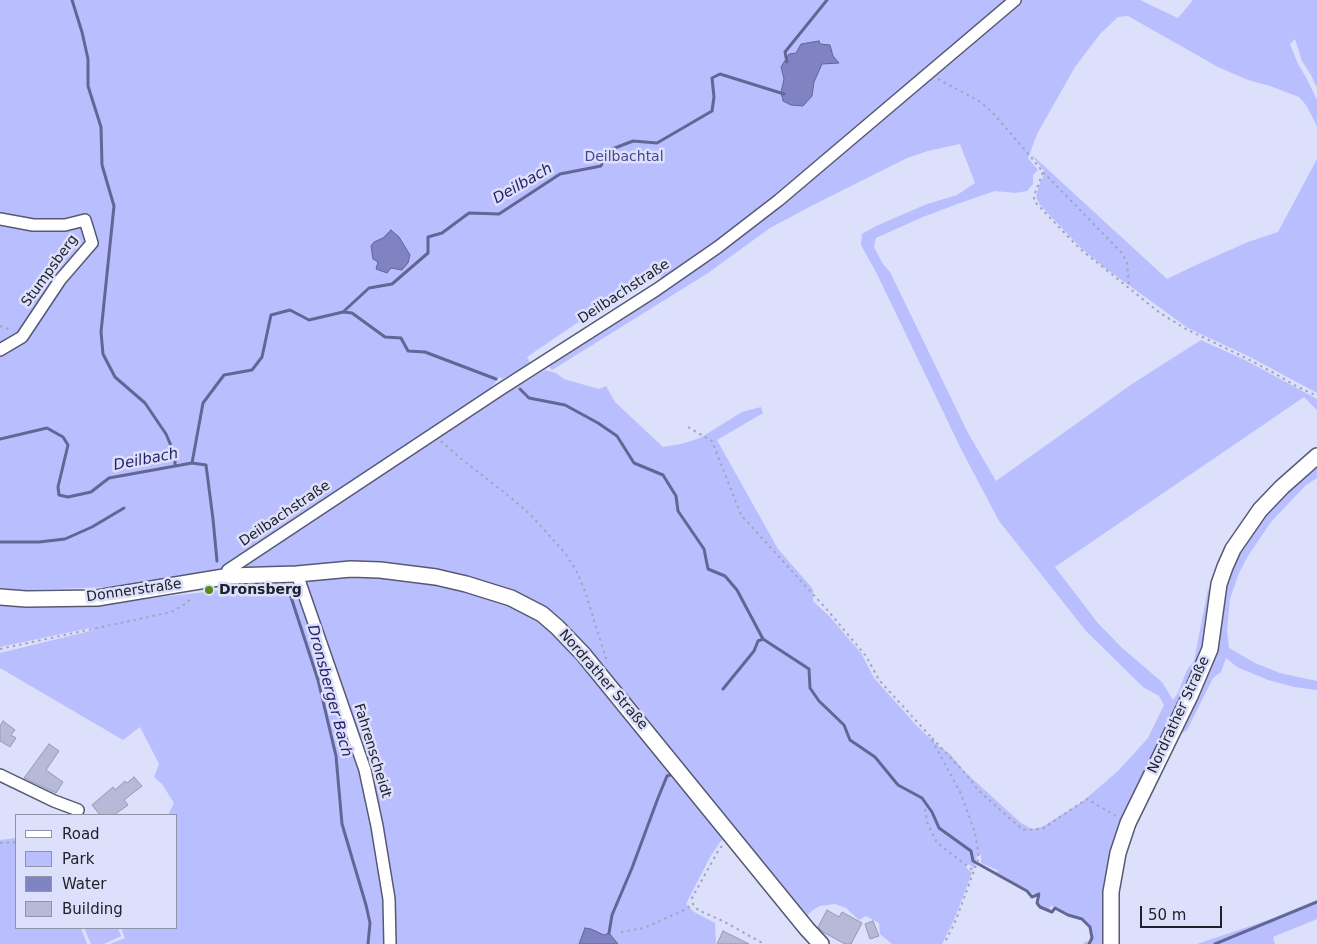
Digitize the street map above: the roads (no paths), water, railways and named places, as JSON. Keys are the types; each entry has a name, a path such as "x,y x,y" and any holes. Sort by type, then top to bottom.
{"main road":[{"name":"Nordrather Straße","path":"1110,944 1111,892 1114,871 1127,826 1190,696 1210,649 1220,584 1233,548 1260,510 1282,487 1317,456"},
{"name":"Nordrather Straße","path":"297,574 351,569 404,572 466,584 496,592 525,604 557,627 583,654 821,944"},
{"name":"Donnerstraße","path":"0,597 26,600 97,598 230,576 297,574"}],"street":[{"name":"Deilbachstraße","path":"230,576 228,570 718,248 779,200 1015,0"},
{"name":"Stumpsberg","path":"0,219 33,225 65,225 85,220 92,243 60,280 22,337 0,350"},
{"name":"Fahrenscheidt","path":"297,574 365,770 378,826 390,899 390,944"},
{"path":"0,775 54,801 78,810"}],"water":[{"path":"819,41 820,44 830,45 833,56 839,63 822,64 814,82 812,96 803,106 791,105 783,101 781,92 784,79 781,67 789,54 796,53 801,44"},
{"path":"391,230 399,237 410,255 408,263 402,270 391,268 387,273 376,269 378,262 373,259 371,246"},
{"path":"585,928 604,935 609,933 618,944 579,944"}],"waterway":[{"path":"72,0 88,59 88,86 101,127 102,165 114,206 101,332 103,354 115,377 145,403 166,434 175,455 175,466"},
{"name":"Deilbach","path":"787,62 785,52 827,0"},
{"name":"Deilbach","path":"0,439 47,428 63,437 68,445 58,487 59,495 68,497 91,492 109,478 192,463 203,403 224,375 252,370 262,357 271,315 290,310 309,320 343,312 369,288 392,284 428,253 428,237 442,233 469,213 499,214 560,174 601,166 607,151 633,141 657,143 712,111 714,97 712,78 720,74 784,94"},
{"path":"343,312 352,313 385,337 401,338 408,351 425,352 496,379"},
{"path":"520,389 529,398 565,405 598,423 617,436 634,463 663,475 676,496 678,511 704,549 708,569 725,576 737,590 763,639 809,669 810,688 819,701 844,725 850,740 875,757 898,785 922,798 932,812 939,828 971,851 973,861 1027,891 1032,897 1039,894 1037,903 1040,907 1052,912 1055,908 1068,915 1082,919 1090,927 1092,938 1089,944"},
{"name":"Dronsberger Bach","path":"192,463 206,465 217,561"},
{"path":"0,542 39,542 65,539 92,527 124,508"},
{"name":"Dronsberger Bach","path":"289,591 318,680 336,756 342,824 370,923 368,944"},
{"path":"723,689 754,651 758,641 763,639"},
{"path":"609,933 612,915 658,798 667,776 673,774"},
{"path":"1215,944 1317,902"}],"place":[{"name":"Dronsberg","path":"209,590"}],"park label":[{"name":"Deilbachtal","path":"624,157"}]}
